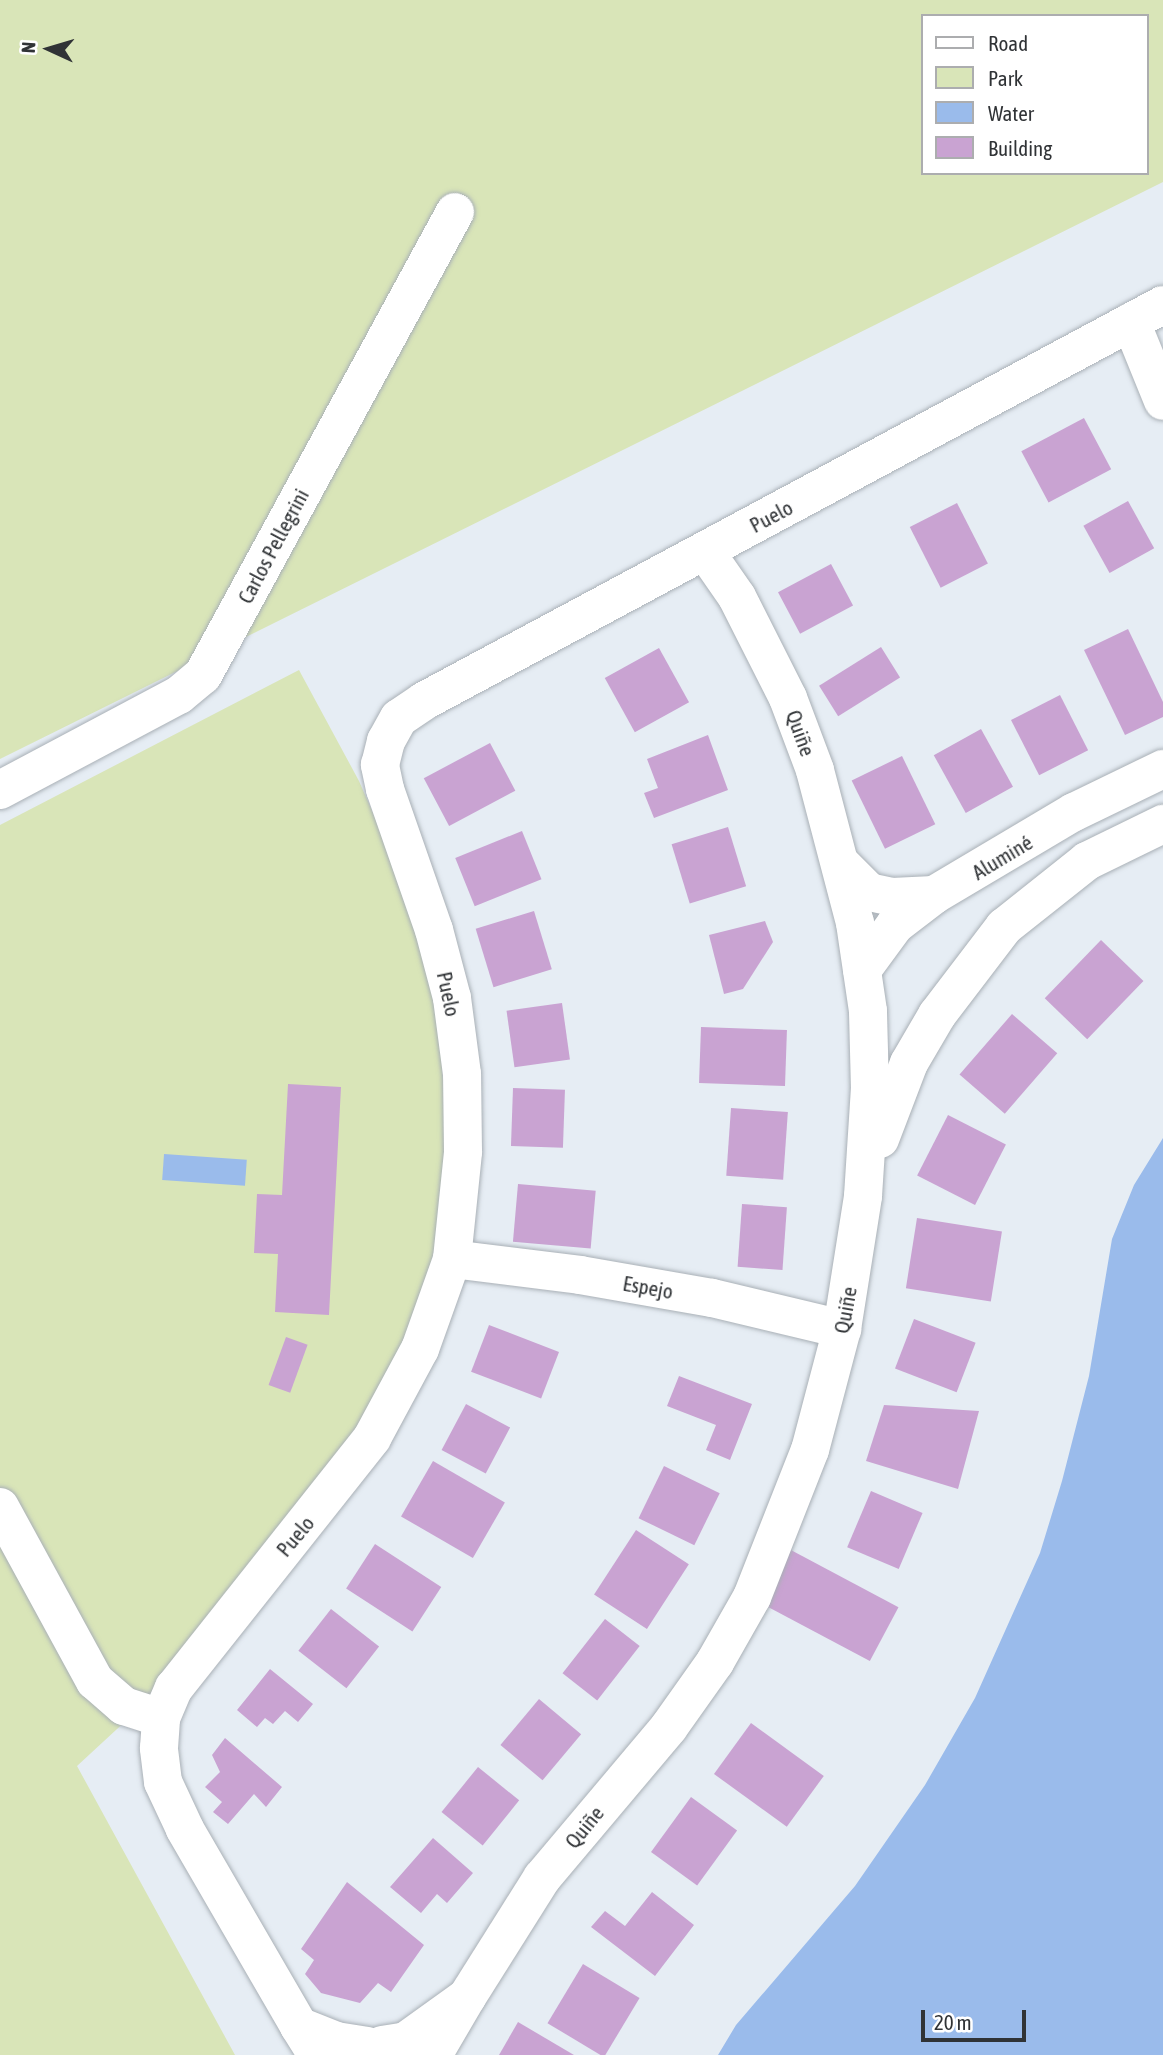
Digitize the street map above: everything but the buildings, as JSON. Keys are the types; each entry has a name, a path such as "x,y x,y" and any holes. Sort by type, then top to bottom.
{"street":[{"name":"Carlos Pellegrini","path":"0,790 179,695 204,676 455,212"},
{"path":"1147,314 1163,401"},
{"name":"Puelo","path":"308,2041 185,1829 163,1782 159,1748 161,1718 174,1688 199,1653 372,1438 421,1349 452,1259 463,1152 461,1061 452,998 434,930 385,789 380,765 386,741 400,718 424,701 1147,314"},
{"name":"Quiñe","path":"433,2055 542,1878 669,1727 733,1629 757,1584 805,1462 842,1329 863,1196 870,1089 868,1011 862,970 841,864 788,698 743,607 705,551"},
{"name":"Aluminé","path":"841,864 869,892 892,897 934,895 1074,812 1163,769"},
{"path":"863,1196 896,1094 937,1015 975,960 1032,901 1087,861 1163,824"},
{"path":"862,970 895,925 934,895"},
{"path":"868,1011 895,1026 914,1027 937,1015"},
{"name":"Espejo","path":"452,1259 580,1275 712,1298 842,1329"},
{"path":"0,1507 95,1681 124,1706 161,1718"},
{"path":"308,2041 327,2039 376,2050 406,2041 467,1997"}],"green space":[{"path":"0,0 1163,0 1163,182 0,759"},
{"path":"299,670 359,781 405,886 439,1003 449,1198 414,1322 365,1423 156,1693 77,1766 235,2055 0,2055 0,825"}],"water":[{"path":"1163,1138 1163,2055 718,2055 736,2025 855,1886 925,1785 975,1698 1040,1553 1062,1481 1089,1376 1112,1239 1134,1185"},
{"path":"164,1154 247,1160 245,1186 162,1180"}]}
